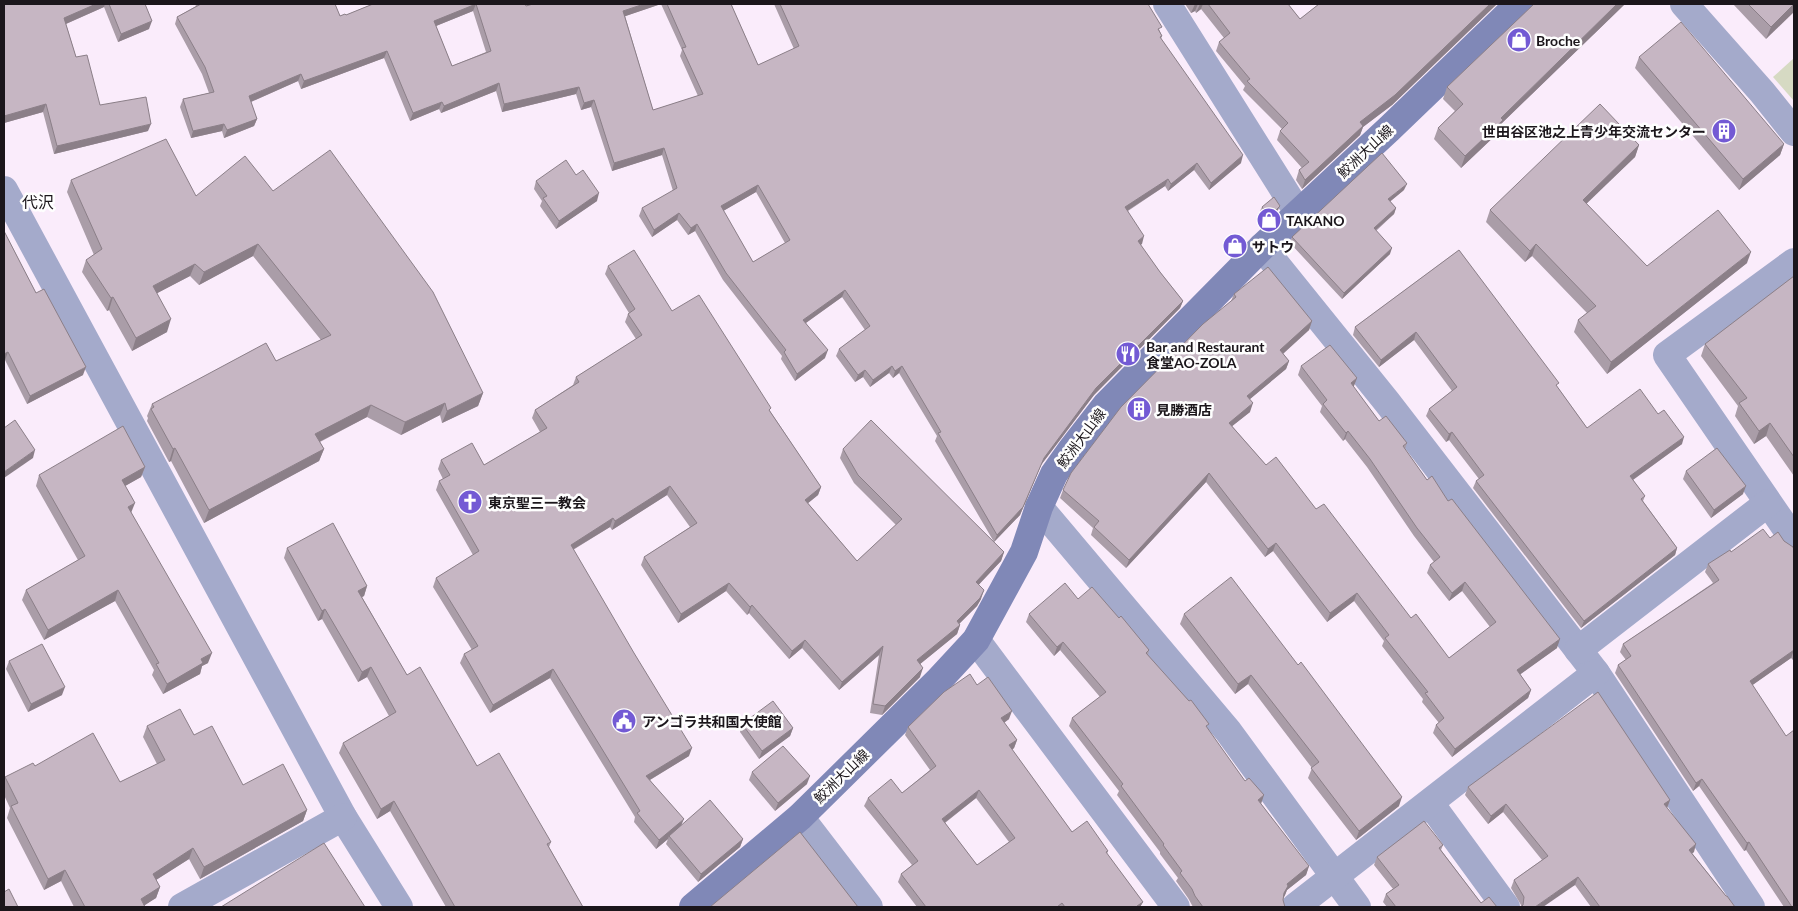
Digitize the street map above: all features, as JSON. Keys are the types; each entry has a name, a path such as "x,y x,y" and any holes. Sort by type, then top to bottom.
{"main road":[{"name":"鮫洲大山線","path":"693,907 800,816 938,681 976,640 1024,552 1039,507 1054,474 1103,408 1262,247 1519,4"}],"street":[{"path":"1167,4 1299,214"},
{"path":"1684,4 1762,92 1794,132"},
{"path":"4,190 343,817 399,907"},
{"path":"1262,247 1387,402 1596,673 1752,907"},
{"path":"1794,262 1667,355 1794,540"},
{"path":"1578,650 1768,503"},
{"path":"1039,507 1228,731 1357,907"},
{"path":"976,640 1176,907"},
{"path":"1295,907 1596,673"},
{"path":"1430,803 1506,907"},
{"path":"800,816 869,907"},
{"path":"182,907 343,817"}],"green space":[{"path":"1794,58 1794,101 1773,77"}],"building":[{"path":"4,4 96,4 64,18 76,57 87,55 100,105 146,97 151,124 57,146 46,104 4,116"},
{"path":"109,4 145,4 152,21 121,34"},
{"path":"201,4 335,4 340,16 373,4 476,4 525,4 526,6 533,4 644,4 623,11 653,110 703,94 682,48 686,47 667,4 731,4 758,65 799,46 780,4 1148,4 1162,27 1158,29 1162,36 1160,37 1243,155 1211,183 1197,163 1171,184 1168,179 1125,207 1144,236 1138,241 1183,301 1096,388 1044,458 1023,507 997,535 938,433 941,432 902,366 895,371 892,366 873,380 865,370 858,375 839,349 870,326 845,290 803,320 828,350 797,374 784,352 786,350 726,273 697,224 691,228 679,213 654,230 642,208 677,188 664,148 614,163 594,100 584,103 579,87 504,104 499,83 444,106 442,102 413,113 387,51 304,81 301,74 249,96 257,119 227,130 224,124 193,131 183,99 214,92 205,67 177,17","holes":["476,4 491,51 452,66 434,21","758,185 790,240 753,262 721,206"]},
{"path":"1208,4 1288,4 1300,19 1319,4 1490,4 1395,95 1360,122 1363,126 1305,180 1299,170 1309,162 1280,131 1288,123 1247,81 1250,79 1219,42 1230,33"},
{"path":"1534,4 1617,4 1465,156 1438,128 1463,104 1447,87"},
{"path":"1748,4 1794,4 1771,27"},
{"name":"世田谷区池之上青少年交流センター","path":"1681,22 1784,144 1743,179 1639,57"},
{"path":"1600,104 1639,145 1583,200 1647,266 1718,210 1751,252 1611,362 1578,320 1596,306 1536,244 1530,251 1490,210"},
{"path":"166,139 196,196 245,156 273,191 330,150 433,292 483,393 447,411 445,403 405,422 371,405 315,434 324,449 209,510 151,409 154,407 152,404 266,343 276,361 331,335 258,244 204,272 195,264 153,286 171,319 136,338 113,297 111,298 86,260 102,249 71,180"},
{"path":"1382,153 1407,184 1388,199 1396,208 1374,228 1392,248 1344,293 1292,237"},
{"path":"566,160 576,175 583,170 599,193 559,221 543,198 547,196 536,181"},
{"path":"1274,197 1280,206 1270,216 1262,207"},
{"path":"4,231 36,293 44,289 86,367 30,396 8,352 4,354"},
{"path":"634,250 672,311 699,295 771,408 769,410 821,487 805,500 857,561 902,519 858,475 843,449 871,420 1004,552 976,582 984,590 980,598 957,621 960,625 917,660 923,668 885,706 873,704 883,646 842,682 805,640 792,651 752,605 750,607 729,583 681,614 644,557 697,523 670,486 615,521 613,518 571,545 692,748 646,776 684,819 659,840 637,813 640,811 553,669 493,705 464,654 478,646 436,578 479,551 439,481 450,475 441,460 472,443 484,465 547,428 535,410 579,382 576,377 642,335 628,314 635,309 608,266"},
{"path":"1459,250 1559,383 1556,385 1587,428 1640,389 1658,414 1664,410 1684,437 1630,476 1645,496 1641,499 1677,548 1584,621 1476,481 1484,475 1452,432 1449,434 1429,409 1457,387 1416,332 1381,360 1355,327"},
{"path":"1268,267 1312,321 1280,350 1289,361 1247,396 1253,403 1229,423 1266,465 1276,457 1316,509 1324,504 1411,618 1416,614 1449,658 1496,622 1465,582 1452,593 1430,565 1440,557 1417,528 1370,459 1323,404 1327,400 1301,366 1330,345 1357,378 1351,383 1379,421 1386,416 1407,443 1403,446 1427,480 1432,476 1448,501 1452,499 1560,639 1517,670 1531,690 1455,749 1436,725 1444,718 1425,693 1428,692 1385,638 1389,635 1357,593 1330,613 1276,543 1268,549 1209,473 1129,560 1094,527 1099,521 1063,490 1071,473 1121,407 1203,324 1236,297 1234,294"},
{"path":"1794,276 1794,457 1770,423 1759,431 1739,403 1747,398 1705,344"},
{"path":"15,420 35,450 4,472 4,428"},
{"path":"123,426 145,467 122,480 135,503 128,507 212,653 201,659 203,663 167,684 156,664 159,663 118,590 48,630 26,590 85,556 39,475"},
{"path":"1717,448 1746,486 1714,510 1686,471"},
{"path":"333,523 367,586 358,591 407,675 420,667 477,766 499,753 551,842 547,844 583,907 455,907 394,801 381,809 343,743 396,712 371,667 362,672 325,609 322,611 287,548"},
{"path":"1763,529 1770,538 1778,532 1784,541 1794,549 1794,650 1750,681 1786,736 1794,730 1794,907 1792,907 1749,842 1747,843 1702,779 1696,783 1618,665 1631,656 1623,644 1719,580 1708,564 1730,550 1731,552"},
{"path":"1231,577 1298,665 1301,662 1402,797 1359,831 1311,768 1319,762 1251,675 1238,684 1184,614"},
{"path":"1065,583 1078,599 1092,587 1119,618 1121,616 1149,650 1146,653 1189,701 1191,700 1209,724 1206,726 1245,781 1249,778 1264,795 1258,800 1309,866 1287,884 1283,900 1285,907 1203,907 1180,873 1182,871 1164,844 1121,786 1123,784 1072,718 1106,692 1063,642 1057,647 1029,614"},
{"path":"42,644 65,687 31,704 9,661"},
{"path":"970,674 977,685 988,677 1012,711 1001,718 1017,740 1009,745 1072,832 1087,821 1108,851 1106,852 1143,902 1138,907 1065,907 1062,903 1057,907 926,907 901,874 918,861 868,798 891,779 902,793 936,766 908,727 944,692","holes":["979,790 1015,838 977,865 942,819"]},
{"path":"1598,692 1670,800 1664,804 1696,844 1689,850 1735,907 1600,907 1578,877 1535,907 1521,907 1524,897 1514,880 1548,856 1506,804 1491,816 1468,787"},
{"path":"773,701 793,728 762,751 742,724"},
{"path":"180,709 194,735 212,726 243,785 283,764 307,810 204,867 193,848 153,874 160,887 141,899 145,907 85,907 65,870 48,879 11,806 18,803 5,777 33,763 35,766 93,733 120,782 165,760 147,726"},
{"path":"783,746 810,776 778,803 752,772"},
{"path":"710,800 743,839 701,874 669,836"},
{"path":"1424,821 1443,845 1439,848 1481,903 1489,897 1497,907 1396,907 1386,894 1399,885 1377,857"},
{"path":"800,832 858,907 710,907"},
{"path":"324,843 365,907 221,907"},
{"path":"9,889 18,907 4,907 4,892"}],"place":[{"name":"Broche","path":"1519,40"},
{"name":"世田谷区池之上青少年交流センター","path":"1724,131"},
{"name":"TAKANO","path":"1269,220"},
{"name":"サトウ","path":"1235,246"},
{"name":"Bar and Restaurant 食堂AO-ZOLA","path":"1128,354"},
{"name":"見勝酒店","path":"1139,409"},
{"name":"東京聖三一教会","path":"470,502"},
{"name":"アンゴラ共和国大使館","path":"624,721"}],"district":[{"name":"代沢","path":"38,201"}]}
